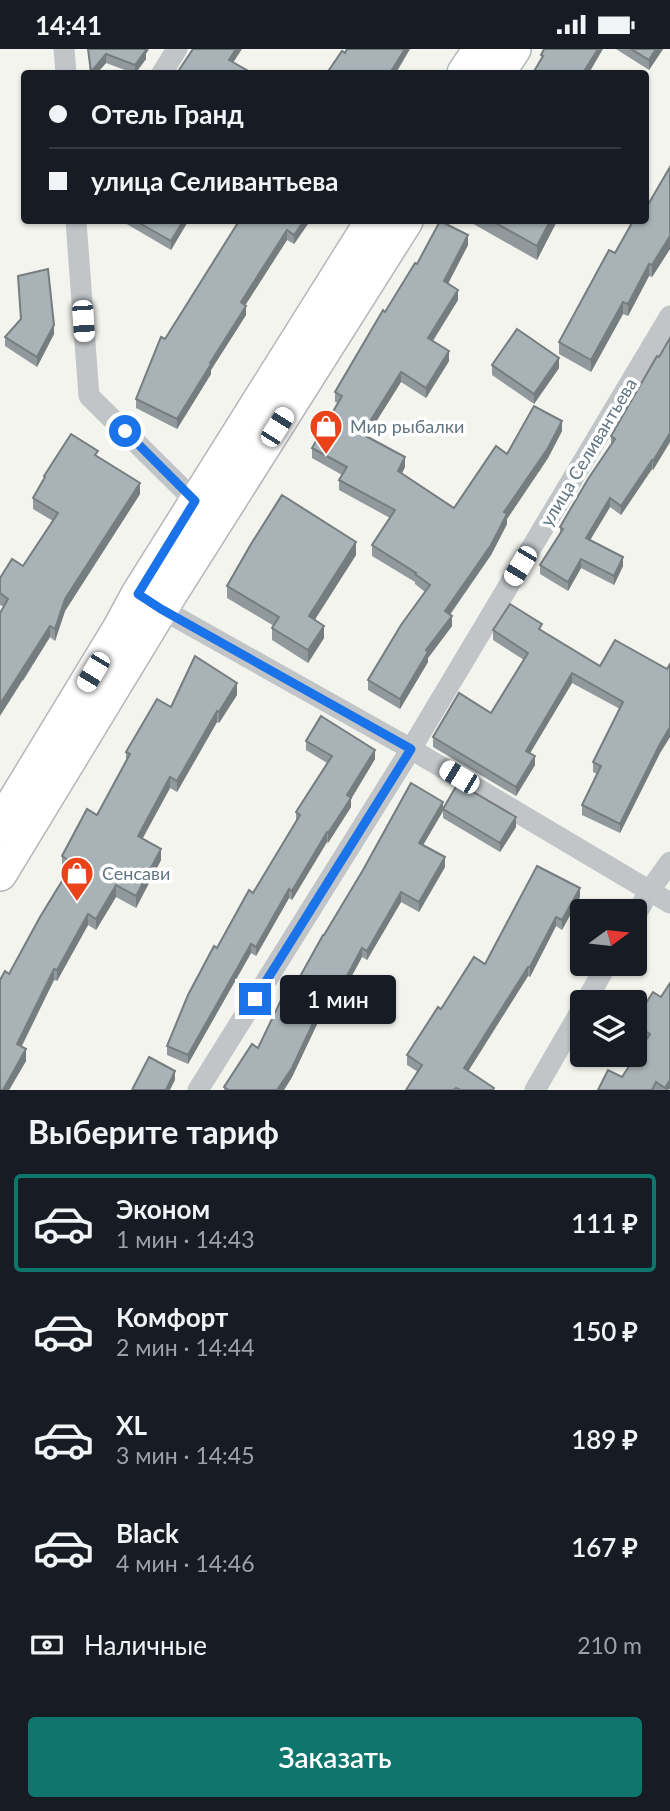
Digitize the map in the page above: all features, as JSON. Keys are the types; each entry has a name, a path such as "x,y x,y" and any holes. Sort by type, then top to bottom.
{"main road":[{"path":"466,70 480,49"},
{"path":"500,70 514,49"},
{"path":"208,510 370,224"},
{"path":"0,874 149,601 208,510 404,224"},
{"path":"0,824 119,629 149,601"}],"street":[{"path":"64,49 66,70"},
{"path":"164,70 177,49"},
{"path":"76,224 89,396 208,510"},
{"name":"улица Селивантьева","path":"198,1090 411,749 670,316"},
{"path":"149,601 411,749 670,903"},
{"path":"645,899 670,862"},
{"path":"535,1090 570,1029"}],"building":[{"path":"88,49 146,50 135,65 106,54 91,70"},
{"path":"193,49 236,49 229,60 247,70 179,70"},
{"path":"347,49 405,49 392,70 329,70 342,51 345,53"},
{"path":"544,49 598,49 585,70 535,70 543,56 541,55"},
{"path":"631,49 656,49 649,60"},
{"path":"670,167 670,236 652,265 649,264 628,304 623,302 591,360 559,342 609,250 615,253 631,224 649,224 649,203"},
{"path":"141,224 181,224 171,241"},
{"path":"237,224 302,224 294,235 287,230 241,302 246,306 177,419 136,399 161,337 165,339"},
{"path":"438,224 446,224 468,235 444,281 458,290 428,338 449,351 426,388 401,372 362,434 405,457 398,471 454,508 496,446 507,454 534,406 562,421 548,448 504,512 507,514 491,545 445,611 452,616 426,650 428,652 400,699 368,680 401,625 430,585 372,545 395,510 339,480 347,467 312,448 342,396 335,392 383,310 385,312 415,263 417,264"},
{"path":"497,224 548,224 537,246"},
{"path":"48,269 54,325 37,357 5,337 21,319 18,276"},
{"path":"517,329 559,358 534,394 492,365"},
{"path":"670,338 670,433 621,506 610,498 586,538 623,557 614,576 581,559 568,582 540,565 563,529 560,527 588,479 615,439 611,436"},
{"path":"71,434 98,451 95,455 140,483 65,599 55,629 50,626 0,704 0,613 8,599 0,593 0,578 12,559 23,566 58,513 33,498"},
{"path":"282,495 356,542 309,616 324,626 308,650 272,628 279,617 227,586"},
{"path":"510,604 542,624 539,629 600,666 615,640 667,669 670,664 670,727 620,824 582,805 601,766 593,762 623,702 572,673 526,751 535,756 516,787 433,737 459,693 491,713 528,653 493,630"},
{"path":"195,656 237,683 219,712 217,711 177,781 170,777 138,836 161,849 136,896 116,885 96,919 88,914 57,970 54,969 17,1044 26,1049 3,1090 0,1090 0,980 5,971 9,974 73,863 62,856 87,809 97,815 130,754 126,752 157,699 171,707"},
{"path":"321,716 375,750 347,795 351,798 292,891 289,889 256,947 251,944 188,1055 167,1046 188,995 214,946 217,948 249,890 253,893 300,815 296,812 332,756 306,741"},
{"path":"411,783 443,802 419,843 445,857 419,902 401,892 367,951 362,948 336,996 328,991 292,1068 277,1090 229,1090 224,1087 252,1044 258,1048 282,998 287,1000"},
{"path":"458,783 516,817 500,843 443,809"},
{"path":"537,866 580,888 574,899 570,899 570,906 562,920 556,917 530,967 464,1068 494,1088 493,1090 406,1090 422,1065 407,1055 438,1007 441,1009 474,957 485,964"},
{"path":"670,983 670,1080 665,1088 656,1082 652,1090 598,1090 608,1070 622,1077 629,1067 647,1067 647,1039 650,1034 647,1032 647,1001 653,992 661,997"},
{"path":"149,1057 175,1071 166,1090 132,1090"}],"place":[{"name":"Мир рыбалки","path":"326,456"},
{"name":"Сенсави","path":"77,903"}],"route":[{"path":"125,431 195,501 138,594 411,749 255,999"}]}
